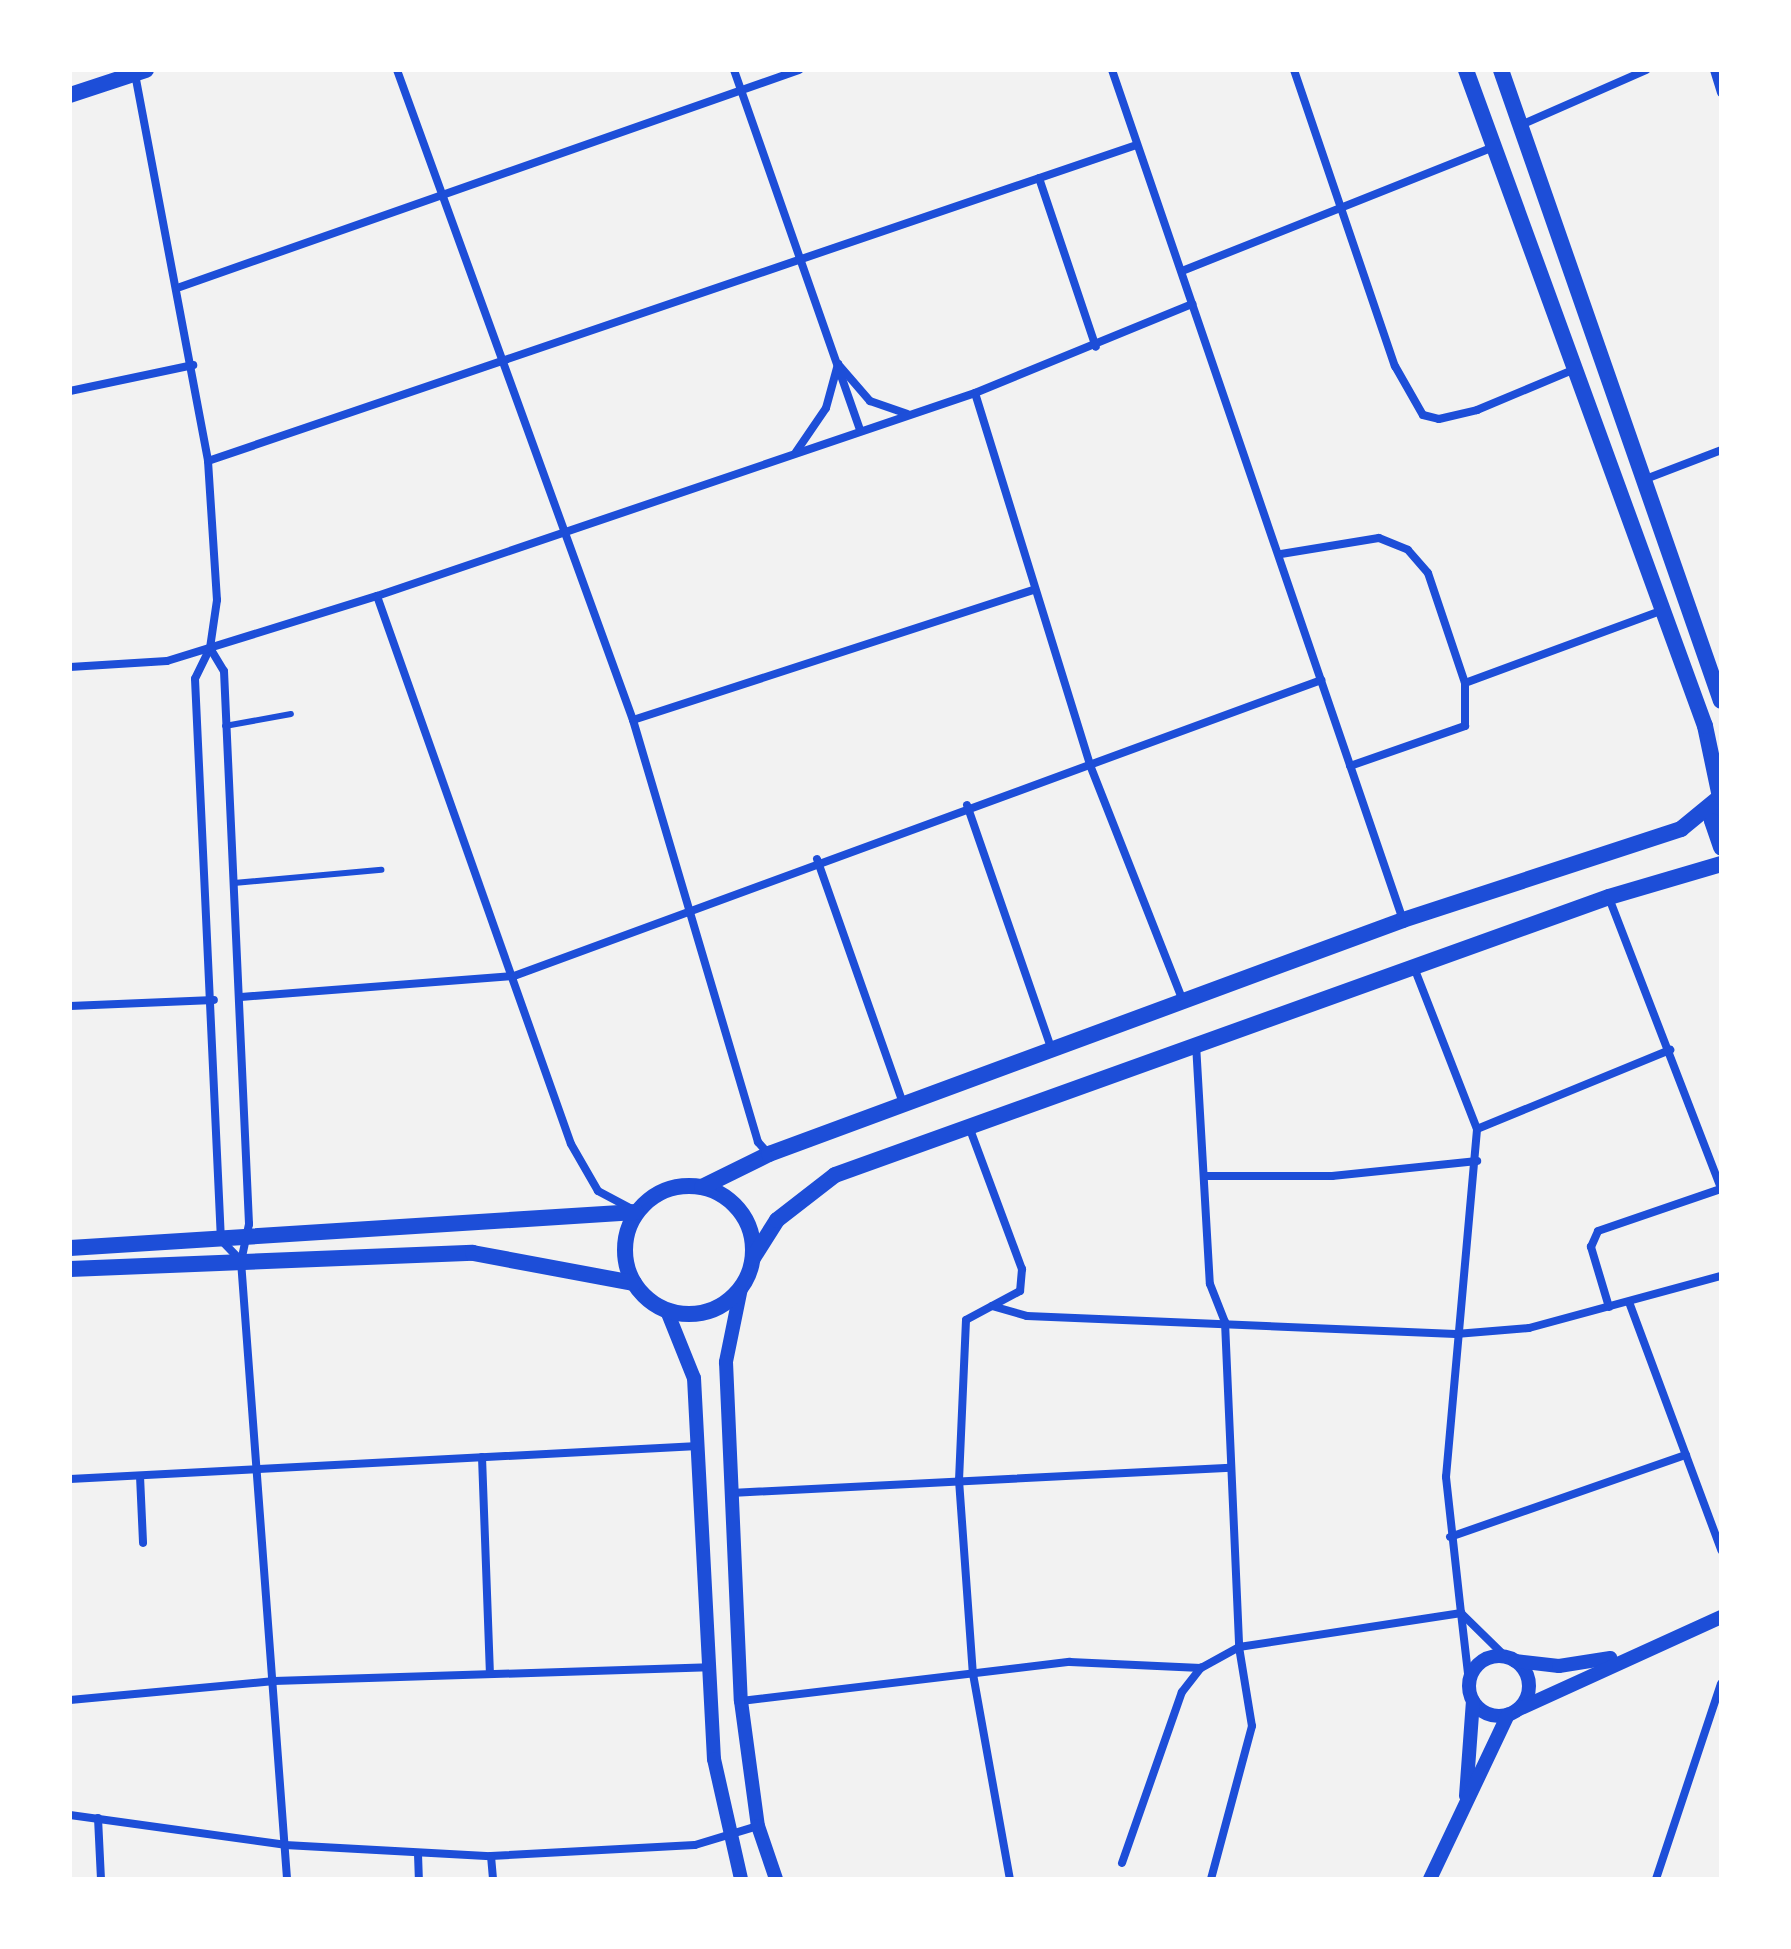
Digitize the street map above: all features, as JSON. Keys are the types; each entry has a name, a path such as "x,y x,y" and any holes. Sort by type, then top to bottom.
{"main road":[{"path":"1466,70 1709,740 1721,797 1712,821 1721,847"},
{"path":"1501,70 1721,701"},
{"path":"70,95 138,72"},
{"path":"70,1248 636,1212 665,1190 702,1187 769,1154 1403,920 1681,829 1721,797"},
{"path":"70,1269 473,1253 634,1283 667,1311 715,1309 741,1288 753,1258 777,1220 817,1184 968,1123 1609,897 1721,864"},
{"path":"702,1187 736,1206 747,1223 753,1258"},
{"path":"634,1283 624,1247 636,1212"}],"street":[{"path":"397,70 633,720 758,1142 769,1154"},
{"path":"734,70 860,429"},
{"path":"180,287 799,70"},
{"path":"1112,70 1281,554 1403,920"},
{"path":"1294,70 1395,366 1423,415 1439,419 1477,410 1575,369"},
{"path":"1521,125 1646,70"},
{"path":"1714,70 1721,93"},
{"path":"138,72 180,287 208,461 217,600 210,648 195,679 214,1000 221,1240 241,1261"},
{"path":"208,461 505,365 1136,145"},
{"path":"1182,271 1340,205 1494,147"},
{"path":"1039,178 1096,347"},
{"path":"70,667 167,661 377,596 860,429 975,393 1096,347 1192,304"},
{"path":"838,364 870,401 908,414"},
{"path":"796,452 826,408 838,364"},
{"path":"70,391 193,365"},
{"path":"975,393 1090,765 1183,1001"},
{"path":"1642,481 1721,450"},
{"path":"1281,554 1379,538 1408,550 1428,573 1465,683 1465,726 1350,766"},
{"path":"633,720 1034,590"},
{"path":"377,596 571,1144 598,1191 636,1212"},
{"path":"1465,683 1661,611"},
{"path":"210,648 224,671 241,997 249,1239 241,1261 287,1879"},
{"path":"241,997 514,976 590,952 687,907 817,859 1090,765 1321,680"},
{"path":"967,805 1052,1050"},
{"path":"817,859 903,1103"},
{"path":"1609,897 1721,1189 1598,1231 1591,1247 1609,1307"},
{"path":"1414,966 1477,1129 1477,1161 1456,1334 1446,1477 1450,1537 1473,1701 1466,1803"},
{"path":"70,1006 214,1000"},
{"path":"1195,1043 1206,1176 1210,1284 1225,1322 1239,1647 1252,1726 1211,1879"},
{"path":"1477,1129 1670,1050"},
{"path":"968,1123 1022,1269 1020,1291 966,1320 959,1480 973,1674 1010,1879"},
{"path":"1206,1176 1332,1176 1477,1161"},
{"path":"992,1306 1027,1316 1456,1334 1529,1328 1721,1276"},
{"path":"741,1288 726,1362 741,1701 758,1826 776,1879"},
{"path":"1629,1302 1721,1550"},
{"path":"667,1311 689,1353 698,1446 709,1667 726,1834 741,1879"},
{"path":"70,1479 698,1446"},
{"path":"1450,1537 1686,1455"},
{"path":"482,1457 490,1673"},
{"path":"730,1493 1230,1468"},
{"path":"140,1476 143,1543"},
{"path":"1122,1863 1182,1692 1201,1668 1239,1647 1461,1613"},
{"path":"1430,1879 1466,1803 1529,1685 1511,1659 1461,1613"},
{"path":"1473,1701 1488,1714 1513,1712 1721,1617"},
{"path":"1469,1682 1479,1664 1511,1659 1559,1666 1637,1653"},
{"path":"741,1701 1070,1662 1201,1668"},
{"path":"70,1700 274,1681 709,1667"},
{"path":"1656,1879 1721,1684"},
{"path":"70,1815 285,1845 491,1856 695,1845 758,1826"},
{"path":"98,1818 101,1879"},
{"path":"418,1854 419,1879"},
{"path":"491,1856 493,1879"}],"lane":[{"path":"225,726 291,714"},
{"path":"234,883 381,870"}]}
